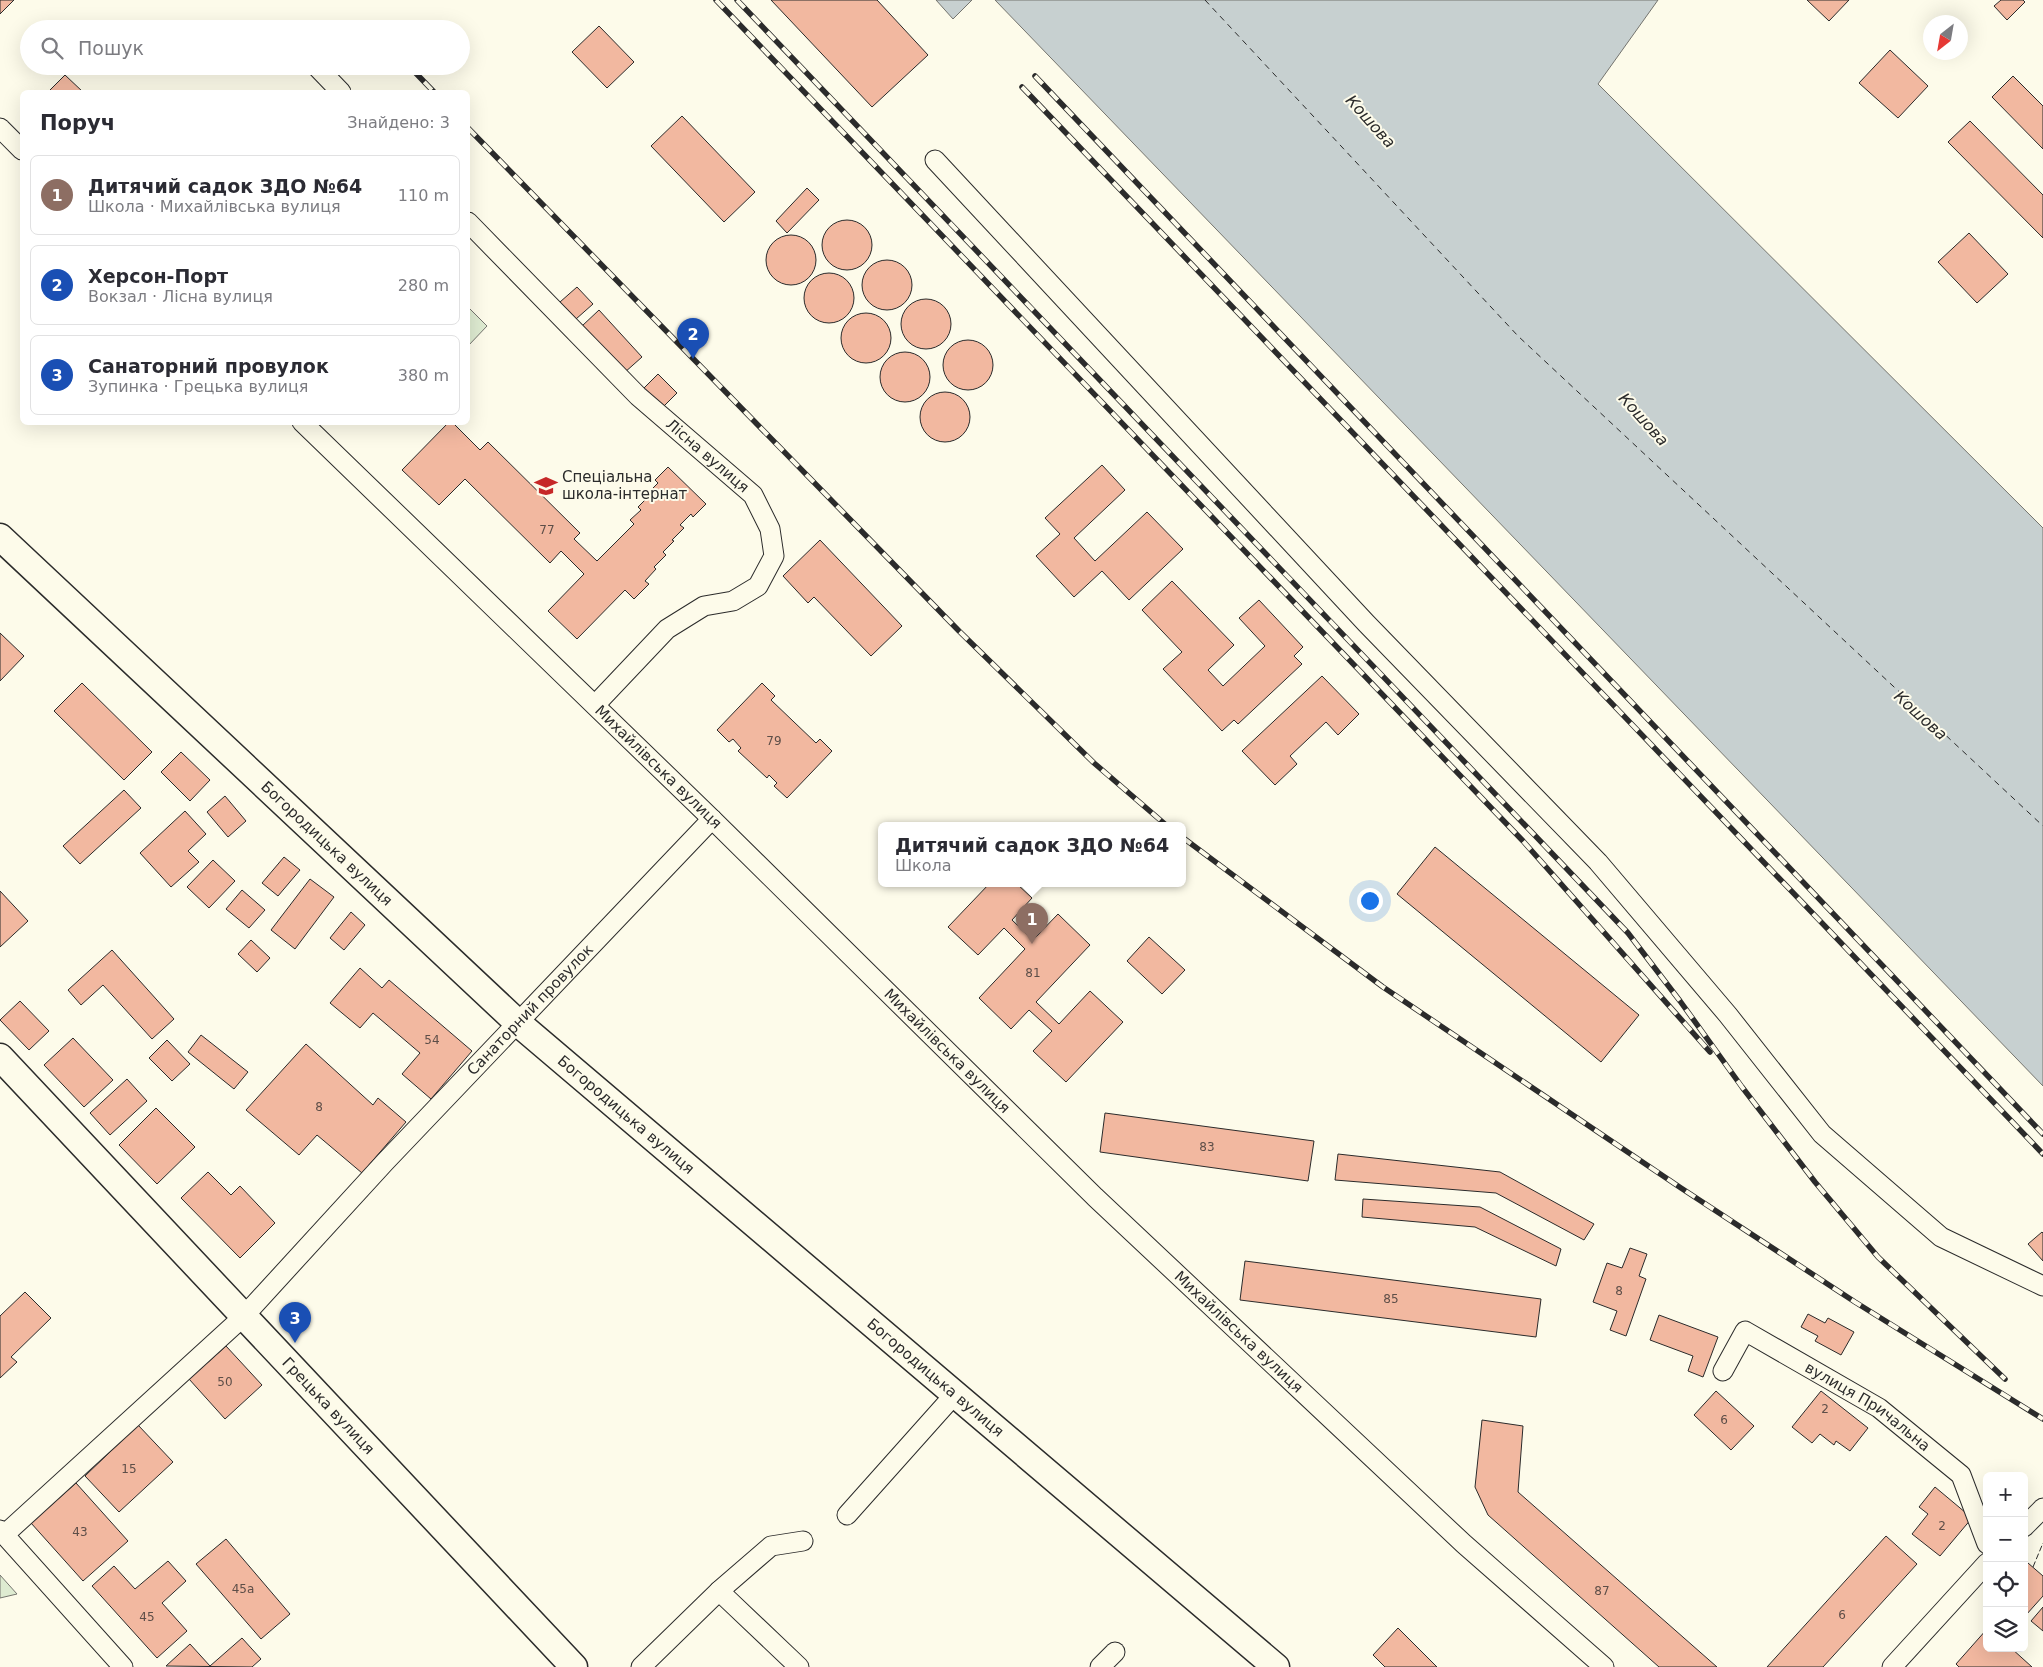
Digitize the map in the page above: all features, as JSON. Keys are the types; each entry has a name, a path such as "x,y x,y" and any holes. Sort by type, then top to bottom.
{"street":[{"path":"325,75 339,90"},
{"path":"0,128 20,148"},
{"path":"935,160 1366,623 1598,862 1728,1015 1822,1134 1941,1237 2043,1286"},
{"name":"Лісна вулиця","path":"470,224 638,396 753,495 770,529 774,556 758,586 733,601 704,606 667,629 595,705"},
{"name":"Михайлівська вулиця","path":"305,425 712,819 1102,1204 1464,1544 1604,1667"},
{"name":"Богородицька вулиця","path":"0,537 518,1023 1276,1667"},
{"name":"Санаторний провулок","path":"2,1533 244,1316 385,1162 712,819"},
{"name":"Грецька вулиця","path":"0,1057 574,1667"},
{"name":"вулиця Причальна","path":"1723,1371 1745,1331 1879,1408 1961,1475 1983,1533"},
{"path":"847,1515 955,1394"},
{"path":"2028,1522 2043,1508"},
{"path":"2,1533 123,1667"},
{"path":"641,1667 719,1591 771,1546 803,1542"},
{"path":"1892,1667 1983,1568"},
{"path":"719,1591 799,1667"},
{"path":"1100,1667 1115,1652"}],"green space":[{"path":"470,309 487,326 470,344"},
{"path":"0,1575 17,1594 0,1598"}],"water":[{"path":"936,0 972,0 953,19"},
{"name":"Кошова","path":"995,0 1658,0 1598,84 2043,528 2043,1086"}],"building":[{"path":"0,0 14,0 0,14"},
{"path":"771,0 877,0 928,55 872,107"},
{"path":"1807,0 1849,0 1829,21"},
{"path":"2001,0 2023,0 2025,2 2007,20 1994,6"},
{"path":"599,26 634,62 607,88 572,52"},
{"path":"1890,50 1928,86 1898,118 1859,83"},
{"path":"65,75 81,90 50,90"},
{"path":"2013,76 2043,106 2043,149 1992,97"},
{"path":"682,116 755,192 724,222 651,146"},
{"path":"1970,121 2043,195 2043,238 1948,142"},
{"path":"807,188 819,200 787,233 776,221"},
{"path":"847,220 857,222 865,227 870,235 872,245 870,255 865,263 857,268 847,270 837,268 829,263 824,255 822,245 824,235 829,227 837,222"},
{"path":"1969,233 2008,274 1977,303 1938,262"},
{"path":"791,235 801,237 809,242 814,250 816,260 814,270 809,278 801,283 791,285 781,283 773,278 768,270 766,260 768,250 773,242 781,237"},
{"path":"887,260 905,267 912,285 905,303 887,310 869,303 862,285 869,267"},
{"path":"829,273 839,275 847,280 852,288 854,298 852,308 847,316 839,321 829,323 819,321 811,316 806,308 804,298 806,288 811,280 819,275"},
{"path":"577,287 593,304 576,319 560,302"},
{"path":"926,299 936,301 944,306 949,314 951,324 949,334 944,342 936,347 926,349 916,347 908,342 903,334 901,324 903,314 908,306 916,301"},
{"path":"599,310 642,357 624,373 582,326"},
{"path":"866,313 884,320 891,338 884,356 866,363 848,356 841,338 848,320"},
{"path":"968,340 986,347 993,365 986,383 968,390 950,383 943,365 950,347"},
{"path":"905,352 915,354 923,359 928,367 930,377 928,387 923,395 915,400 905,402 895,400 887,395 882,387 880,377 882,367 887,359 895,354"},
{"path":"658,374 677,393 663,407 644,388"},
{"path":"945,392 955,394 963,399 968,407 970,417 968,427 963,435 955,440 945,442 935,440 927,435 922,427 920,417 922,407 927,399 935,394"},
{"path":"446,425 455,425 480,450 488,442 580,533 574,539 597,561 634,524 630,520 641,510 638,507 650,495 648,493 658,483 655,480 668,467 706,504 693,517 691,514 680,525 684,528 663,552 666,555 654,567 656,569 645,581 649,584 634,599 625,590 577,639 548,611 584,574 561,551 550,563 465,479 439,505 402,470"},
{"path":"1102,465 1125,490 1074,538 1095,561 1147,512 1183,549 1129,600 1102,571 1074,597 1036,556 1060,534 1045,518"},
{"path":"820,540 902,626 871,656 814,597 808,603 783,576"},
{"path":"1172,581 1234,645 1208,670 1223,686 1265,646 1239,618 1259,600 1303,647 1294,656 1302,664 1238,724 1234,720 1222,731 1163,669 1182,652 1142,610"},
{"path":"0,633 24,656 0,681"},
{"path":"1322,676 1359,714 1338,735 1326,722 1290,756 1297,764 1275,785 1242,751"},
{"path":"82,683 152,752 124,780 54,711"},
{"path":"762,683 775,696 771,700 816,743 820,739 832,751 787,798 774,786 777,783 769,775 767,778 738,751 741,748 733,739 729,742 717,730"},
{"path":"181,752 210,780 190,801 161,772"},
{"path":"124,790 141,808 80,864 63,846"},
{"path":"225,796 246,821 228,837 207,812"},
{"path":"185,811 206,834 188,851 199,862 171,887 140,853"},
{"path":"1435,847 1639,1015 1601,1062 1397,894"},
{"path":"284,857 300,870 278,896 262,883"},
{"path":"213,860 235,881 209,908 187,887"},
{"path":"310,879 334,897 295,949 271,930"},
{"path":"986,887 1020,887 1032,898 1012,920 1033,940 1058,914 1090,945 1036,1002 1059,1024 1090,991 1123,1022 1066,1082 1033,1051 1052,1031 1029,1010 1011,1029 979,998 1025,949 1004,928 978,955 948,927"},
{"path":"242,890 265,910 249,928 226,909"},
{"path":"0,891 28,921 0,947"},
{"path":"351,912 365,925 344,950 330,938"},
{"path":"1149,937 1185,970 1162,994 1127,961"},
{"path":"251,940 270,958 257,972 238,954"},
{"path":"112,950 174,1019 152,1039 103,985 81,1005 68,990"},
{"path":"360,968 382,988 389,980 472,1051 431,1099 402,1074 420,1053 373,1013 360,1028 330,1003"},
{"path":"20,1001 49,1031 29,1050 0,1020"},
{"path":"201,1035 248,1072 234,1089 188,1052"},
{"path":"73,1038 113,1080 84,1107 44,1065"},
{"path":"167,1040 190,1064 172,1081 149,1058"},
{"path":"306,1044 373,1105 378,1098 406,1122 362,1173 317,1135 299,1155 246,1110"},
{"path":"127,1079 147,1101 110,1135 90,1113"},
{"path":"156,1108 195,1147 157,1184 119,1145"},
{"path":"1105,1113 1314,1141 1308,1181 1100,1152"},
{"path":"1338,1154 1500,1172 1594,1224 1584,1240 1496,1193 1335,1180"},
{"path":"208,1172 231,1195 240,1186 275,1223 240,1258 181,1198"},
{"path":"1363,1199 1480,1207 1561,1249 1556,1266 1475,1227 1362,1217"},
{"path":"2043,1233 2043,1261 2028,1244"},
{"path":"1630,1248 1647,1254 1639,1276 1646,1279 1626,1336 1610,1330 1617,1311 1593,1302 1607,1263 1622,1268"},
{"path":"1245,1261 1541,1299 1536,1337 1240,1300"},
{"path":"25,1292 51,1318 11,1357 17,1362 0,1378 0,1316"},
{"path":"1808,1314 1825,1323 1828,1318 1854,1332 1841,1355 1815,1341 1818,1336 1801,1327"},
{"path":"1659,1315 1718,1337 1703,1377 1688,1371 1693,1356 1650,1340"},
{"path":"226,1346 262,1385 225,1419 189,1379"},
{"path":"1716,1391 1754,1426 1731,1450 1694,1415"},
{"path":"1821,1391 1868,1428 1850,1451 1836,1441 1834,1445 1820,1434 1812,1443 1792,1427"},
{"path":"1482,1420 1523,1426 1518,1492 1717,1667 1659,1667 1488,1515 1475,1487"},
{"path":"138,1425 173,1462 119,1512 85,1476"},
{"path":"76,1483 128,1541 83,1581 31,1523"},
{"path":"1935,1487 1972,1518 1940,1556 1912,1534 1928,1514 1919,1507"},
{"path":"1886,1536 1917,1564 1823,1667 1767,1667"},
{"path":"226,1539 290,1614 261,1639 196,1564"},
{"path":"168,1561 186,1581 162,1603 187,1631 157,1658 92,1586 114,1566 135,1589"},
{"path":"2028,1563 2043,1576 2043,1596 2028,1613"},
{"path":"2043,1607 2043,1631 2031,1621"},
{"path":"1398,1628 1437,1667 1385,1667 1373,1655"},
{"path":"1983,1634 1983,1652 2015,1652 2032,1667 1959,1667 1956,1664"},
{"path":"242,1638 261,1659 252,1667 166,1666 190,1644 210,1666"}],"ferry route":[{"path":"1205,0 1518,336 2043,826"}],"railway":[{"path":"716,0 1523,841 1710,1052"},
{"path":"737,0 1628,933 1815,1182 1878,1257 2005,1379"},
{"path":"418,75 432,90"},
{"path":"1035,76 2043,1134"},
{"path":"1022,87 2043,1154"},
{"path":"470,130 959,631 1094,763 1163,822"},
{"path":"1186,840 1383,987 1681,1188 1855,1302 2043,1419"}],"fence":[{"path":"2033,1567 2043,1543"}],"place":[{"name":"Херсон-Порт","path":"693,359"},
{"name":"Спеціальна школа-інтернат","path":"546,486"},
{"name":"Дитячий садок ЗДО №64","path":"1032,944"},
{"name":"Санаторний провулок","path":"295,1343"}]}
